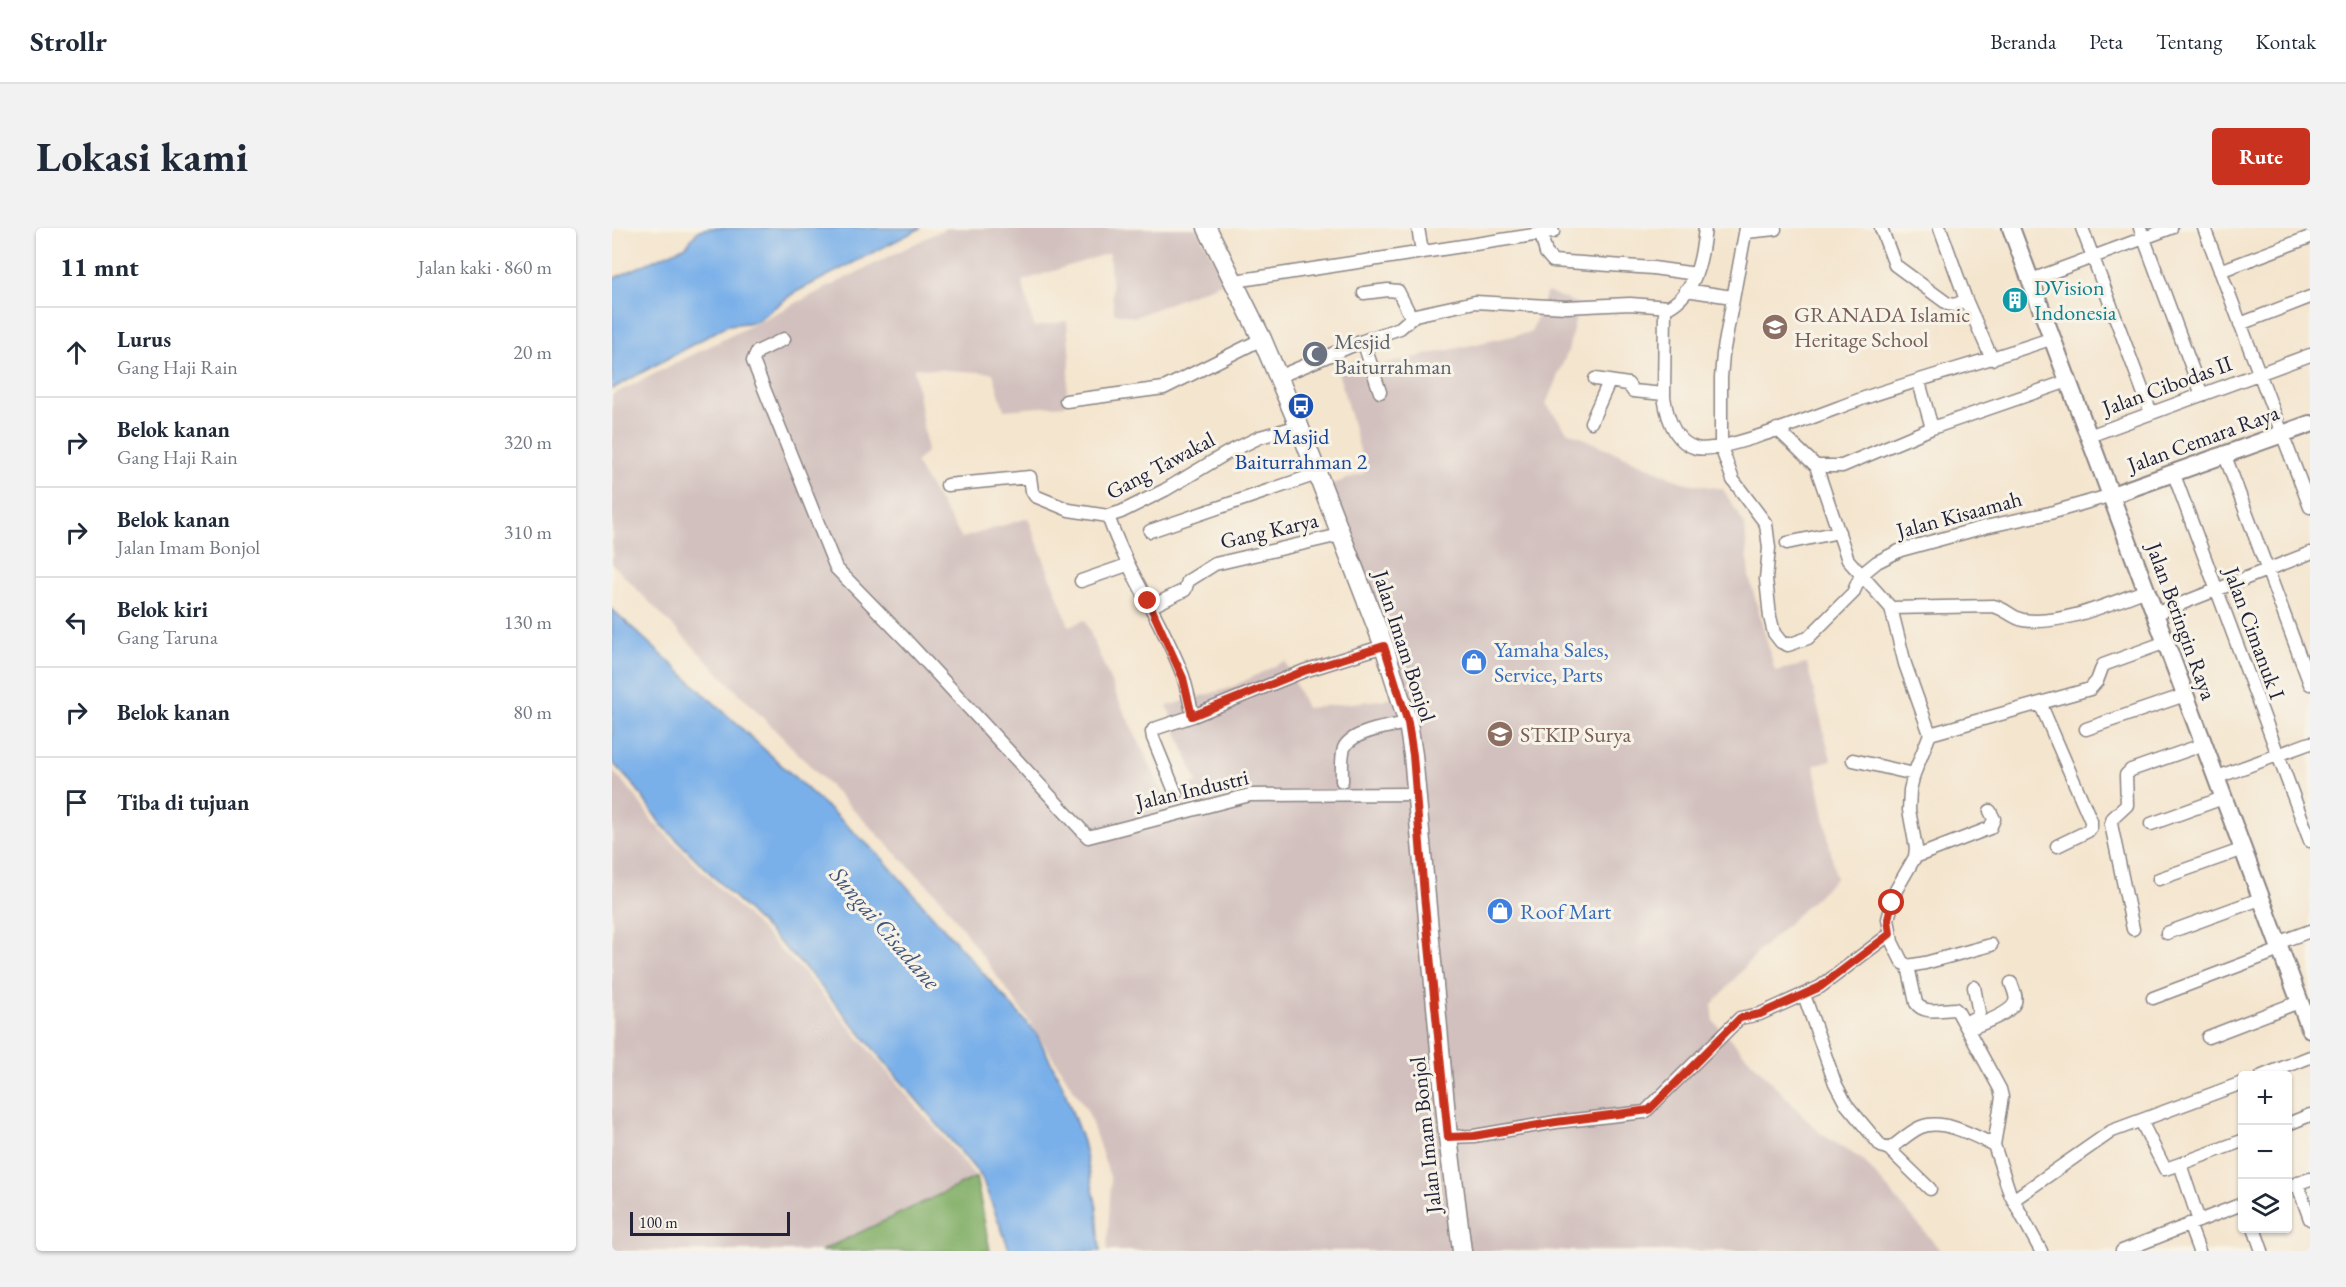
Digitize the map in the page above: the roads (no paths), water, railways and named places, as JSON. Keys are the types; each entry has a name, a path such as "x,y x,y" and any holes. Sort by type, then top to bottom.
{"main road":[{"name":"Jalan Imam Bonjol","path":"1207,228 1263,339 1299,426 1384,646 1408,723 1448,1137 1462,1251"}],"street":[{"path":"1418,228 1422,250"},
{"path":"1278,377 1362,341 1400,328 1412,316 1421,313 1488,302 1566,307 1630,304 1665,308 1677,302 1696,274 1702,257 1705,228"},
{"path":"1881,228 1898,267 1948,304 1954,305 1966,300"},
{"path":"1940,228 1966,300 1992,359"},
{"name":"Jalan Beringin Raya","path":"2012,228 2241,850 2310,1029"},
{"path":"2082,228 2151,413"},
{"path":"2031,280 2093,257 2142,233 2171,228"},
{"path":"2204,228 2310,507"},
{"path":"1721,447 1721,378 1732,297 1746,230 1775,229"},
{"path":"1235,281 1422,250 1547,233 1546,253 1553,261 1653,268 1696,274"},
{"path":"2142,233 2202,395"},
{"path":"2220,271 2310,237"},
{"path":"1686,290 1732,297"},
{"path":"1364,293 1398,291 1412,316"},
{"path":"2240,324 2310,297"},
{"path":"1665,308 1664,394 1666,411 1678,437 1687,445 1699,449 1721,447 2053,338"},
{"name":"Jalan Industri","path":"784,339 757,352 753,362 836,568 905,639 1088,837 1250,795 1416,794"},
{"path":"1066,401 1164,388 1263,339"},
{"path":"1362,341 1380,392"},
{"name":"Jalan Cibodas II","path":"2089,436 2310,355"},
{"path":"1595,379 1628,384 1633,391 1664,394"},
{"path":"1816,466 1842,466 1932,428 2068,381"},
{"path":"1591,422 1609,382"},
{"path":"1919,382 1932,428"},
{"name":"Jalan Cemara Raya","path":"2112,495 2310,424"},
{"name":"Gang Tawakal","path":"947,485 1030,477 1035,496 1070,510 1108,516 1165,490 1227,453 1260,437 1299,426"},
{"path":"1778,429 1816,466 1848,560 1891,609 1905,664 1930,734 1914,774 1909,810 1916,848 1915,857 1896,890 1888,919 1890,934 1902,962 1908,966 1991,945"},
{"name":"Jalan Kisaamah","path":"1721,447 1732,480 1766,524 1769,538 1766,579 1770,617 1774,633 1781,642 1788,645 1808,638 1853,593 1861,575 1877,562 1901,550 2112,495"},
{"path":"2224,453 2310,684"},
{"name":"Jalan Cimanuk I","path":"2173,472 2310,841"},
{"path":"1150,531 1317,474"},
{"path":"1108,516 1127,565 1150,607 1183,678 1192,716"},
{"path":"1787,543 1839,532"},
{"name":"Gang Karya","path":"1150,607 1185,590 1188,581 1215,564 1340,535"},
{"path":"2155,614 2310,553"},
{"path":"1081,581 1127,565"},
{"path":"1891,609 1993,606 2020,619 2038,621 2089,611 2146,590"},
{"path":"1930,734 2090,689 2097,681 2103,665 2166,642"},
{"path":"1176,794 1152,732 1304,671 1384,646"},
{"path":"2086,729 2185,695"},
{"path":"2040,703 2091,821 2088,831 2057,846"},
{"path":"1342,781 1344,748 1349,742 1360,734 1408,723"},
{"path":"2215,778 2310,743"},
{"path":"2133,929 2111,824 2113,818 2127,805 2126,775 2131,770 2202,745"},
{"path":"1853,760 1914,774"},
{"path":"2151,824 2223,798"},
{"path":"1915,857 1989,828 1994,819 1990,811"},
{"path":"2159,879 2241,850"},
{"path":"2167,933 2260,899"},
{"path":"2154,998 2310,932"},
{"path":"1448,1137 1474,1136 1556,1122 1646,1112 1740,1018 1760,1014 1804,995 1838,975 1890,934"},
{"path":"1908,966 1916,1003 1920,1008 1926,1010 1955,1010 1967,1026 2002,1094 1994,1145 2006,1186 2041,1251"},
{"path":"1967,1026 2010,1010 2015,1004 2016,997 2011,983"},
{"path":"1967,1026 1979,1013 1974,987"},
{"path":"1804,995 1835,1083 1846,1104 1881,1146 1889,1149 1930,1189"},
{"path":"2208,1037 2300,1002"},
{"path":"2275,1071 2310,1058"},
{"path":"2013,1200 2112,1131 2238,1085"},
{"path":"2292,1122 2310,1115"},
{"path":"2141,1121 2165,1168 2238,1142"},
{"path":"1889,1149 1915,1130 1929,1124 1944,1126 1994,1145"},
{"path":"2180,1164 2199,1251"},
{"path":"2310,1179 2292,1185 2310,1219"},
{"path":"2122,1251 2238,1206"},
{"path":"2256,1233 2262,1251"}],"water":[{"path":"711,228 921,228 794,293 755,322 728,325 612,389 612,279 686,246 699,230"},
{"name":"Sungai Cisadane","path":"612,609 880,856 1036,1033 1062,1084 1083,1142 1097,1208 1100,1251 1010,1251 981,1176 807,970 660,823 637,789 612,762"}],"place":[{"name":"DVision Indonesia","path":"2015,300"},
{"name":"GRANADA Islamic Heritage School","path":"1775,327"},
{"name":"Mesjid Baiturrahman","path":"1315,354"},
{"name":"Masjid Baiturrahman 2","path":"1301,406"},
{"name":"Yamaha Sales, Service, Parts","path":"1474,662"},
{"name":"STKIP Surya","path":"1500,734"},
{"name":"Roof Mart","path":"1500,911"}]}
